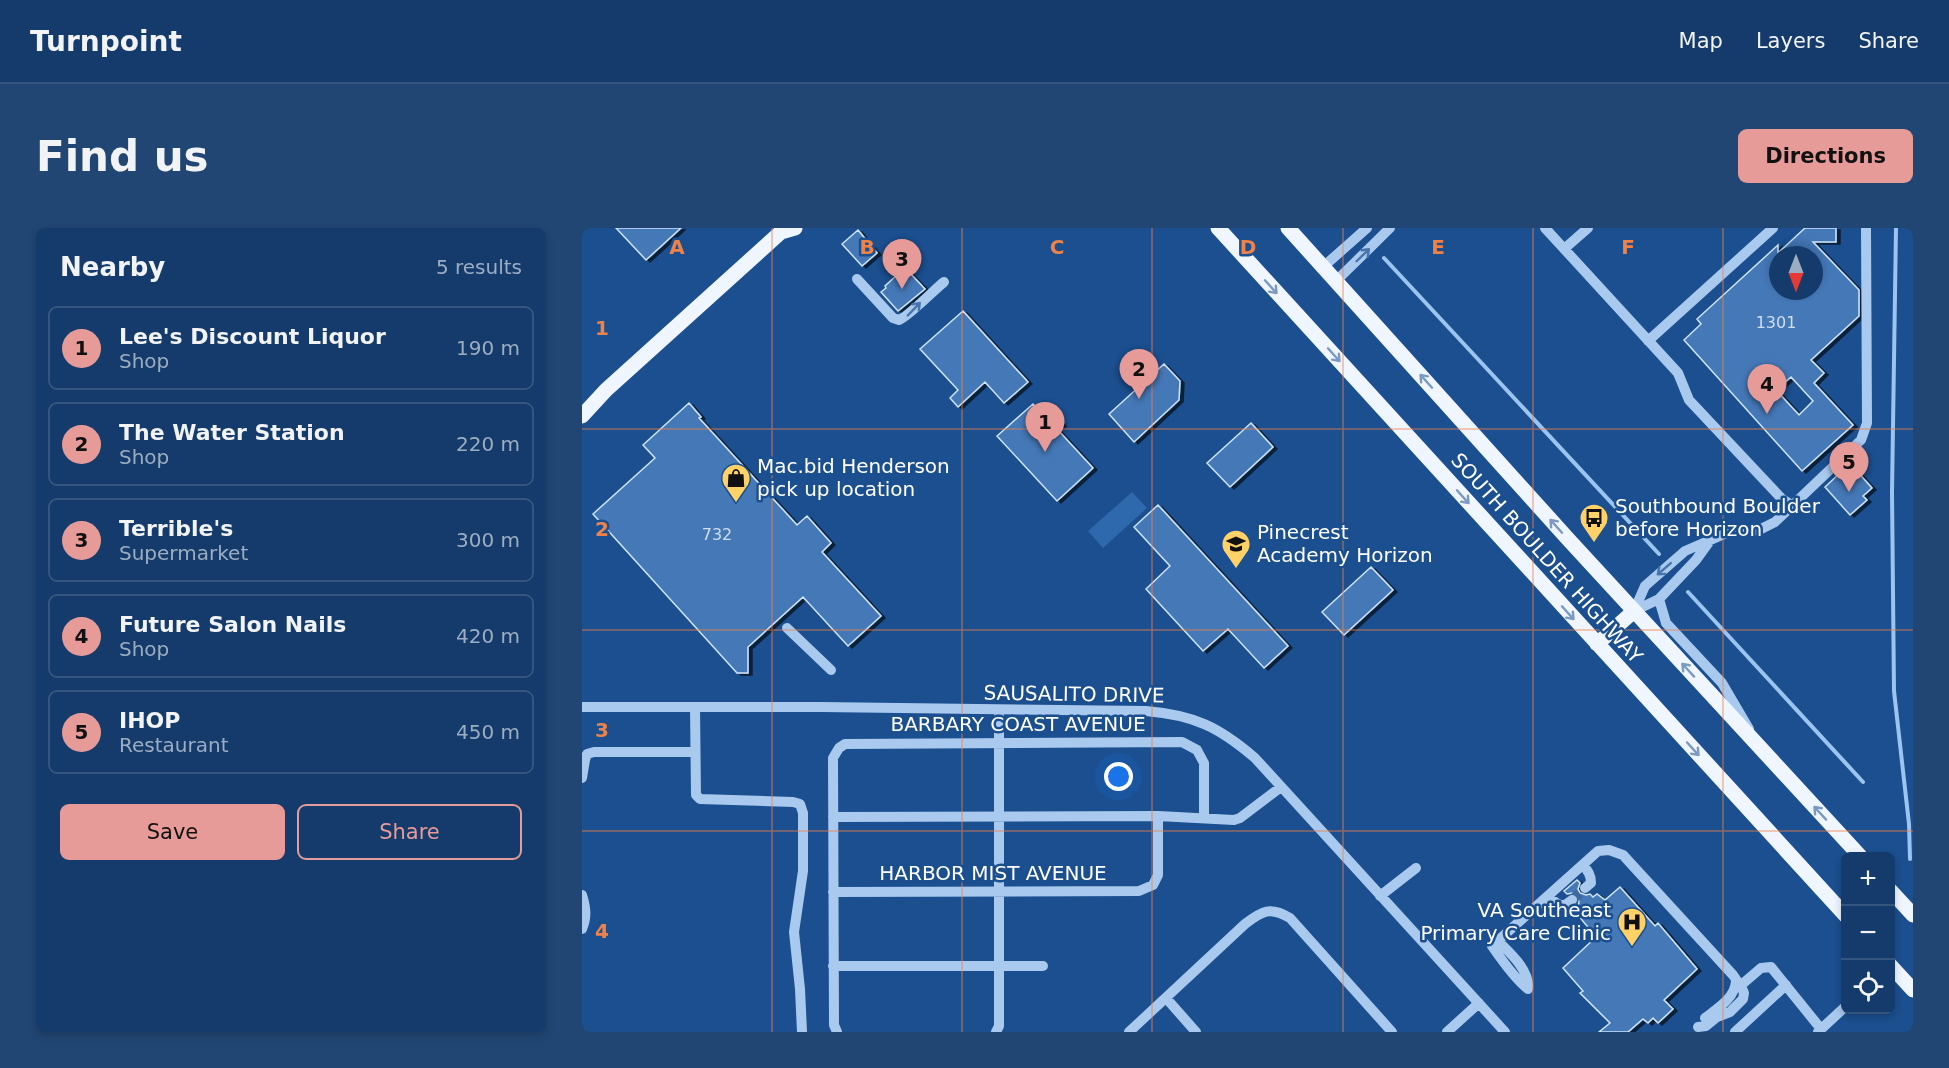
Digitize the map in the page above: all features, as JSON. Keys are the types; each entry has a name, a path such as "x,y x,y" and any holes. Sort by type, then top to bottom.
{"main road":[{"name":"SOUTH BOULDER HIGHWAY","path":"1218,228 1841,912"},
{"name":"SOUTH BOULDER HIGHWAY","path":"1288,228 1634,611 1856,852"},
{"path":"582,416 606,390 784,229"},
{"path":"1597,644 1634,611"},
{"path":"1895,895 1913,915"},
{"path":"1895,970 1913,990"}],"street":[{"path":"1323,267 1366,228"},
{"path":"1336,281 1390,228"},
{"path":"1545,228 1678,373 1689,400 1782,499 1792,505"},
{"path":"1564,249 1588,228"},
{"path":"1648,340 1773,228"},
{"path":"1634,611 1645,586 1685,551 1729,532 1766,528 1861,440 1867,423 1866,228"},
{"path":"857,279 893,318 899,321 944,282"},
{"path":"1634,611 1659,599 1696,560 1709,541"},
{"path":"1659,599 1666,623 1722,683 1762,750"},
{"path":"788,628 831,670"},
{"name":"SAUSALITO DRIVE","path":"582,707 1146,711 1165,712 1211,726 1233,739 1255,758 1505,1032"},
{"path":"695,707 694,787 700,799 793,802 800,804 803,813 803,871 794,932 802,1032"},
{"path":"996,1032 999,1026 999,710"},
{"name":"BARBARY COAST AVENUE","path":"833,817 833,758 839,748 845,744 1182,742 1197,750 1204,764 1204,818"},
{"path":"582,778 587,754 594,752 695,752"},
{"path":"837,1032 834,1025 833,817 1158,816 1234,820 1240,818 1281,787"},
{"name":"HARBOR MIST AVENUE","path":"833,892 1139,891 1153,885 1158,875 1158,816"},
{"path":"1495,944 1598,851 1609,850 1623,855 1727,968 1738,984 1761,968 1771,967 1820,1030 1841,1010"},
{"path":"1583,865 1591,878 1591,883 1585,888"},
{"path":"1380,896 1416,868"},
{"path":"582,895 586,912 586,920 582,929"},
{"path":"1547,897 1560,905 1565,905 1572,900"},
{"path":"1129,1032 1245,924 1258,914 1272,910 1290,918 1392,1032"},
{"path":"833,966 1043,966"},
{"path":"1735,1032 1786,986"},
{"path":"1166,998 1196,1032"},
{"path":"1447,1032 1479,1003"}],"shaded area":[{"path":"1132,492 1147,508 1103,548 1088,531"}],"building":[{"path":"616,228 681,228 646,260"},
{"path":"1805,228 1836,228 1836,242 1813,242 1817,246 1786,246"},
{"path":"858,230 877,253 862,266 842,244"},
{"path":"1823,252 1859,290 1859,316 1811,360 1824,373 1814,383 1853,425 1802,471 1684,340 1701,324 1697,319 1769,253 1769,300 1823,300","holes":["1791,377 1813,401 1799,415 1776,390"]},
{"path":"907,270 925,289 898,311 881,292 898,274 900,276"},
{"path":"963,311 1028,382 1004,403 985,382 958,407 950,398 958,390 920,349"},
{"path":"1164,364 1180,381 1179,400 1134,442 1109,414"},
{"path":"689,403 701,417 699,418 797,525 807,516 831,543 822,552 881,616 848,646 803,597 748,647 748,673 737,673 593,514 655,458 643,445"},
{"path":"1033,404 1043,415 1049,410 1062,424 1056,428 1093,468 1057,501 997,436"},
{"path":"1251,423 1273,447 1230,487 1207,463"},
{"path":"1854,468 1872,488 1863,496 1867,500 1850,515 1825,487 1841,472 1845,476"},
{"path":"1158,505 1288,646 1264,668 1228,629 1203,651 1146,589 1170,566 1134,527"},
{"path":"1371,567 1393,590 1344,635 1322,612"},
{"name":"VA Southeast Primary Care Clinic","path":"1577,880 1580,883 1578,889 1580,893 1590,894 1593,897 1597,894 1605,900 1620,887 1655,926 1658,923 1697,969 1664,1000 1673,1009 1658,1023 1653,1018 1648,1023 1643,1019 1628,1032 1599,1032 1610,1023 1580,993 1583,991 1563,968 1596,937 1577,914 1581,911 1577,906 1578,896 1572,893 1567,894 1564,891"}],"waterway":[{"path":"1896,228 1892,492 1894,691 1909,824 1910,859"},
{"path":"1384,258 1659,554"},
{"path":"1688,592 1863,782"}],"tunnel":[{"path":"1572,900 1585,888"}],"place":[{"name":"Terrible's","path":"902,289"},
{"name":"The Water Station","path":"1139,399"},
{"name":"Future Salon Nails","path":"1767,414"},
{"name":"Lee's Discount Liquor","path":"1045,452"},
{"name":"IHOP","path":"1849,492"},
{"name":"Mac.bid Henderson pick up location","path":"736,504"},
{"name":"Southbound Boulder before Horizon","path":"1594,544"},
{"name":"Pinecrest Academy Horizon","path":"1236,570"},
{"name":"VA Southeast Primary Care Clinic","path":"1632,948"}]}
